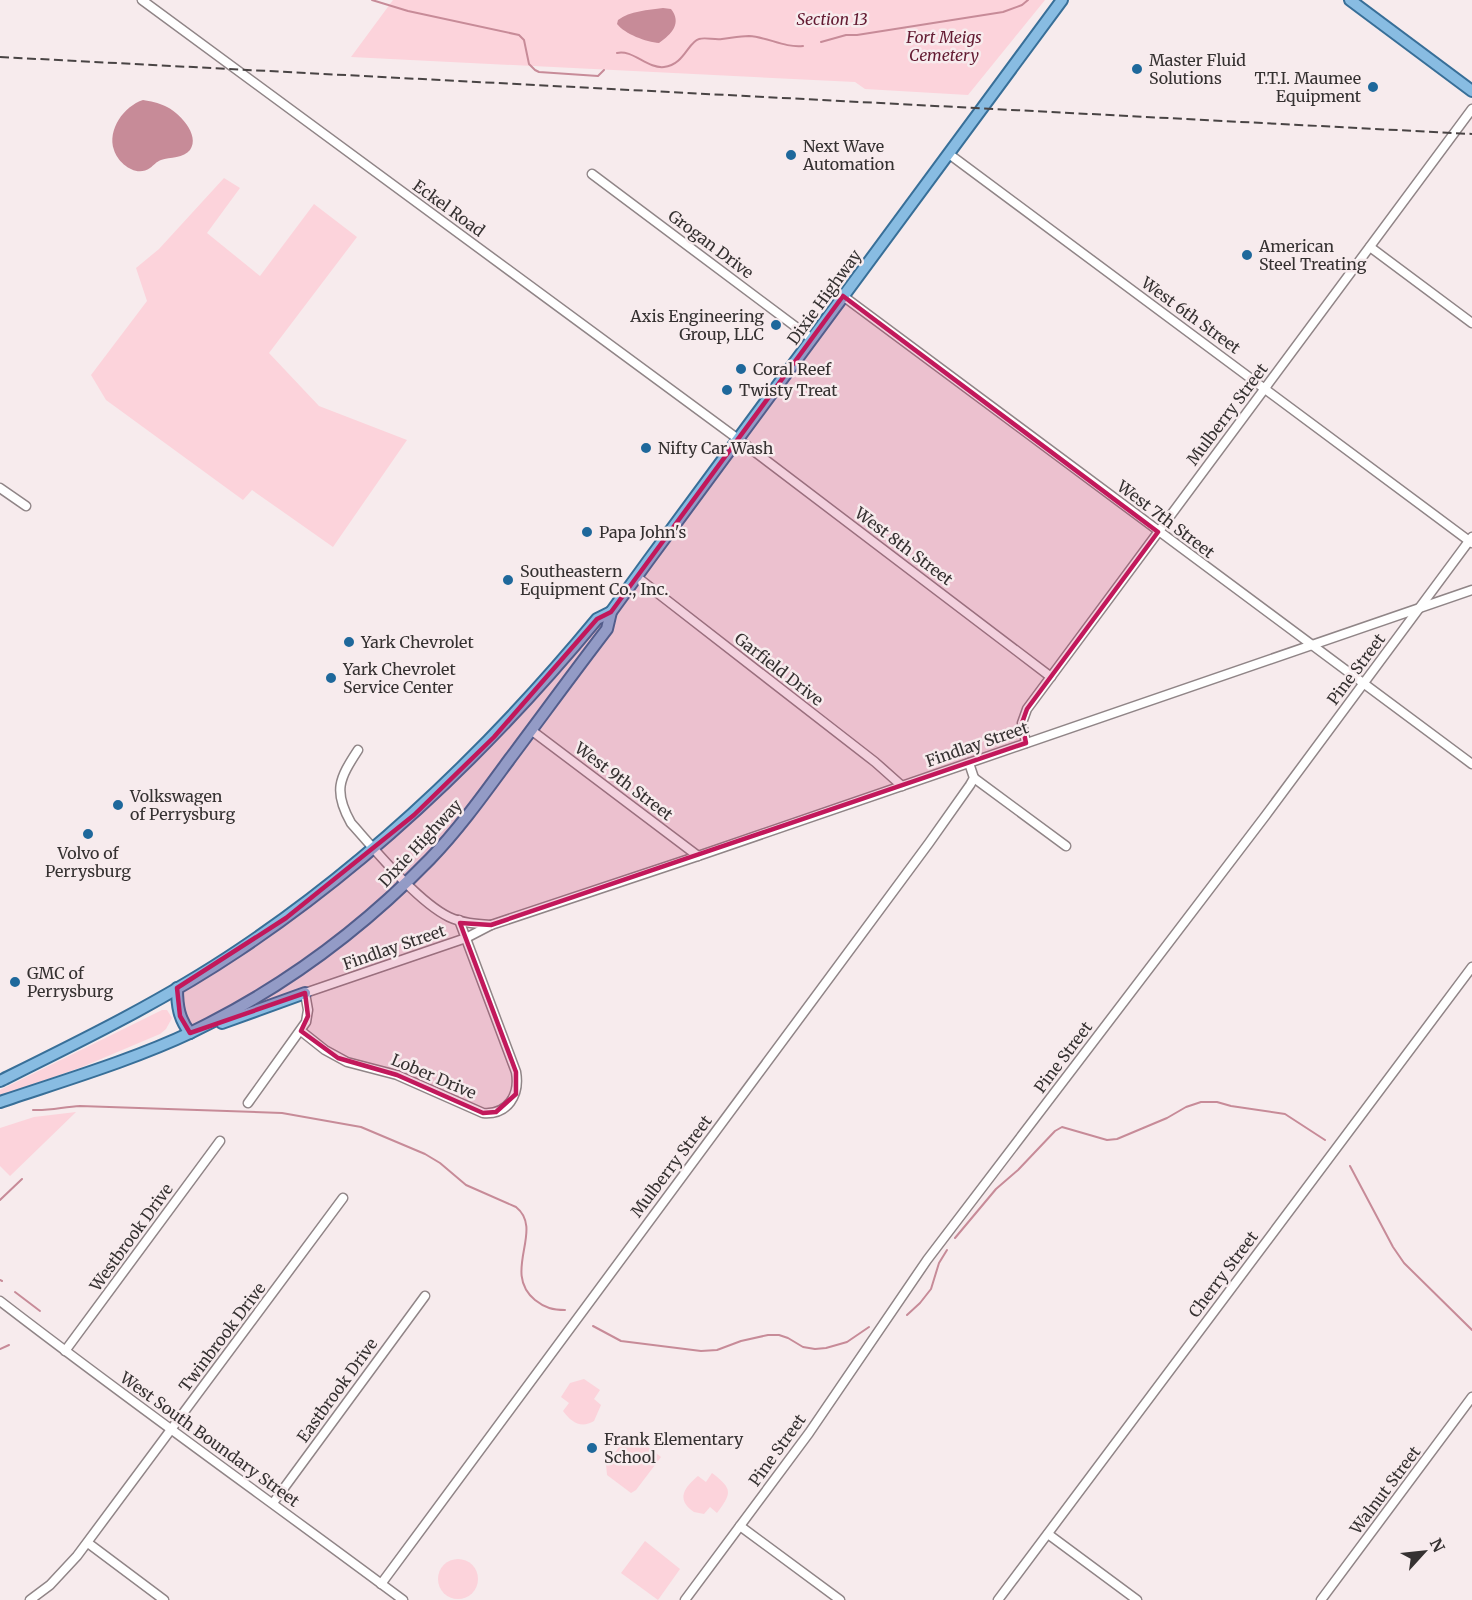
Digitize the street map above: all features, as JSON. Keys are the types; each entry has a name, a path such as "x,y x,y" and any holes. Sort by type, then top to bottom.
{"main road":[{"name":"Dixie Highway","path":"0,1102 190,1033 261,995 307,965 364,920 406,882 456,829 607,629 611,612 1062,0"},
{"path":"1350,0 1472,91"},
{"name":"Dixie Highway","path":"0,1081 95,1034 177,988 286,918 374,849 457,774 530,698 597,619 611,612"},
{"path":"177,988 177,1005 180,1016 190,1033 305,993"}],"street":[{"name":"Eckel Road","path":"142,0 738,439"},
{"name":"Mulberry Street","path":"1026,743 1023,723 1027,709 1472,109"},
{"name":"West 6th Street","path":"949,154 1471,541"},
{"name":"Grogan Drive","path":"592,174 812,339"},
{"path":"1370,247 1472,323"},
{"name":"West 7th Street","path":"843,296 1472,764"},
{"name":"West 8th Street","path":"738,439 1051,677"},
{"path":"0,488 26,506"},
{"name":"Pine Street","path":"686,1600 809,1433 927,1260 1266,815 1471,541"},
{"name":"Garfield Drive","path":"637,577 875,762 902,786"},
{"name":"Findlay Street","path":"305,993 466,938 491,925 1472,590"},
{"name":"West 9th Street","path":"531,730 698,856"},
{"name":"Findlay Street","path":"358,750 343,773 339,784 344,811 351,823 431,906 451,918 491,925"},
{"path":"969,763 974,778 1066,846"},
{"name":"Mulberry Street","path":"381,1584 861,936 974,778"},
{"name":"Lober Drive","path":"301,1031 325,1050 347,1062 397,1075 483,1113 502,1109 513,1100 516,1094 518,1081 516,1072 459,920"},
{"name":"Cherry Street","path":"998,1600 1472,967"},
{"path":"248,1103 301,1031 308,1016 305,993"},
{"name":"Westbrook Drive","path":"65,1351 220,1141"},
{"name":"Twinbrook Drive","path":"30,1600 64,1572 88,1543 343,1198"},
{"name":"Eastbrook Drive","path":"273,1503 425,1296"},
{"name":"West South Boundary Street","path":"0,1301 171,1431 273,1503 403,1600"},
{"name":"Walnut Street","path":"1321,1600 1472,1397"},
{"path":"740,1526 840,1600"},
{"path":"1048,1533 1137,1600"},
{"path":"88,1543 164,1600"}],"highlighted area":[{"path":"843,296 1158,532 1027,709 1022,723 1026,743 491,925 460,923 516,1072 516,1094 496,1112 483,1113 397,1075 338,1058 301,1031 308,1016 305,993 190,1033 180,1016 177,988 286,918 414,815 494,737 597,619 611,612"}],"green space":[{"name":"Fort Meigs Cemetery","path":"393,0 1045,0 968,95 865,89 855,82 351,57"},
{"path":"224,178 240,188 207,233 260,276 314,204 357,237 269,353 319,406 407,440 333,547 252,490 243,500 106,400 91,375 147,301 136,268 159,249"},
{"path":"162,1010 167,1010 172,1018 160,1034 82,1067 0,1096 0,1090"},
{"path":"76,1112 10,1176 0,1166 0,1128 34,1117"},
{"path":"584,1379 600,1390 594,1399 601,1405 594,1421 581,1424 573,1421 563,1411 569,1403 561,1397 570,1383"},
{"path":"630,1433 661,1457 636,1490 631,1493 607,1475 606,1464"},
{"path":"712,1473 727,1487 726,1501 717,1513 710,1507 704,1514 694,1512 685,1502 684,1493 689,1484 698,1476 706,1482"},
{"path":"645,1541 680,1569 658,1600 621,1573"},
{"path":"458,1559 466,1560 472,1565 477,1571 477,1587 472,1593 466,1598 458,1599 450,1598 444,1593 439,1587 438,1579 439,1571 444,1565 450,1560"}],"shaded area":[{"path":"671,9 676,19 674,28 659,43 636,37 617,24 618,20 639,11"},
{"path":"143,100 163,105 182,118 193,138 193,144 184,155 161,160 145,171 139,171 128,168 119,160 112,142 115,127 124,113"}],"waterway":[{"path":"372,0 408,11 519,35 524,40 529,64 539,72 598,76 604,70"},
{"path":"821,42 846,35 1003,12 1022,5 1028,0"},
{"path":"617,53 628,54 652,65 664,67 676,62 695,41 701,38 749,36 803,46"},
{"path":"955,1238 996,1189 1018,1170 1055,1131 1062,1127 1107,1140 1117,1139 1167,1118 1186,1107 1201,1102 1217,1102 1285,1114 1325,1140"},
{"path":"33,1110 80,1106 282,1113 361,1127 425,1154 440,1163 466,1185 516,1207 524,1216 526,1227 522,1264 522,1277 526,1289 542,1305 565,1310"},
{"path":"1350,1166 1393,1247 1404,1263 1472,1330"},
{"path":"0,1200 22,1179"},
{"path":"907,1315 931,1289 939,1263 947,1250"},
{"path":"15,1292 40,1311"},
{"path":"593,1326 621,1341 701,1351 717,1350 741,1341 768,1335 788,1338 803,1347 826,1348 847,1342 869,1327"},
{"path":"0,1349 9,1345"}],"railway":[{"path":"0,57 1472,134"}],"place":[{"name":"Master Fluid Solutions","path":"1137,69"},
{"name":"T.T.I. Maumee Equipment","path":"1373,87"},
{"name":"Next Wave Automation","path":"791,155"},
{"name":"American Steel Treating","path":"1247,255"},
{"name":"Axis Engineering Group, LLC","path":"776,325"},
{"name":"Coral Reef","path":"741,369"},
{"name":"Twisty Treat","path":"727,390"},
{"name":"Nifty Car Wash","path":"646,448"},
{"name":"Papa John's","path":"587,532"},
{"name":"Southeastern Equipment Co., Inc.","path":"508,580"},
{"name":"Yark Chevrolet","path":"349,642"},
{"name":"Yark Chevrolet Service Center","path":"331,678"},
{"name":"Volkswagen of Perrysburg","path":"118,805"},
{"name":"Volvo of Perrysburg","path":"88,834"},
{"name":"GMC of Perrysburg","path":"15,982"},
{"name":"Frank Elementary School","path":"592,1448"}],"park label":[{"name":"Section 13","path":"832,19"}]}
